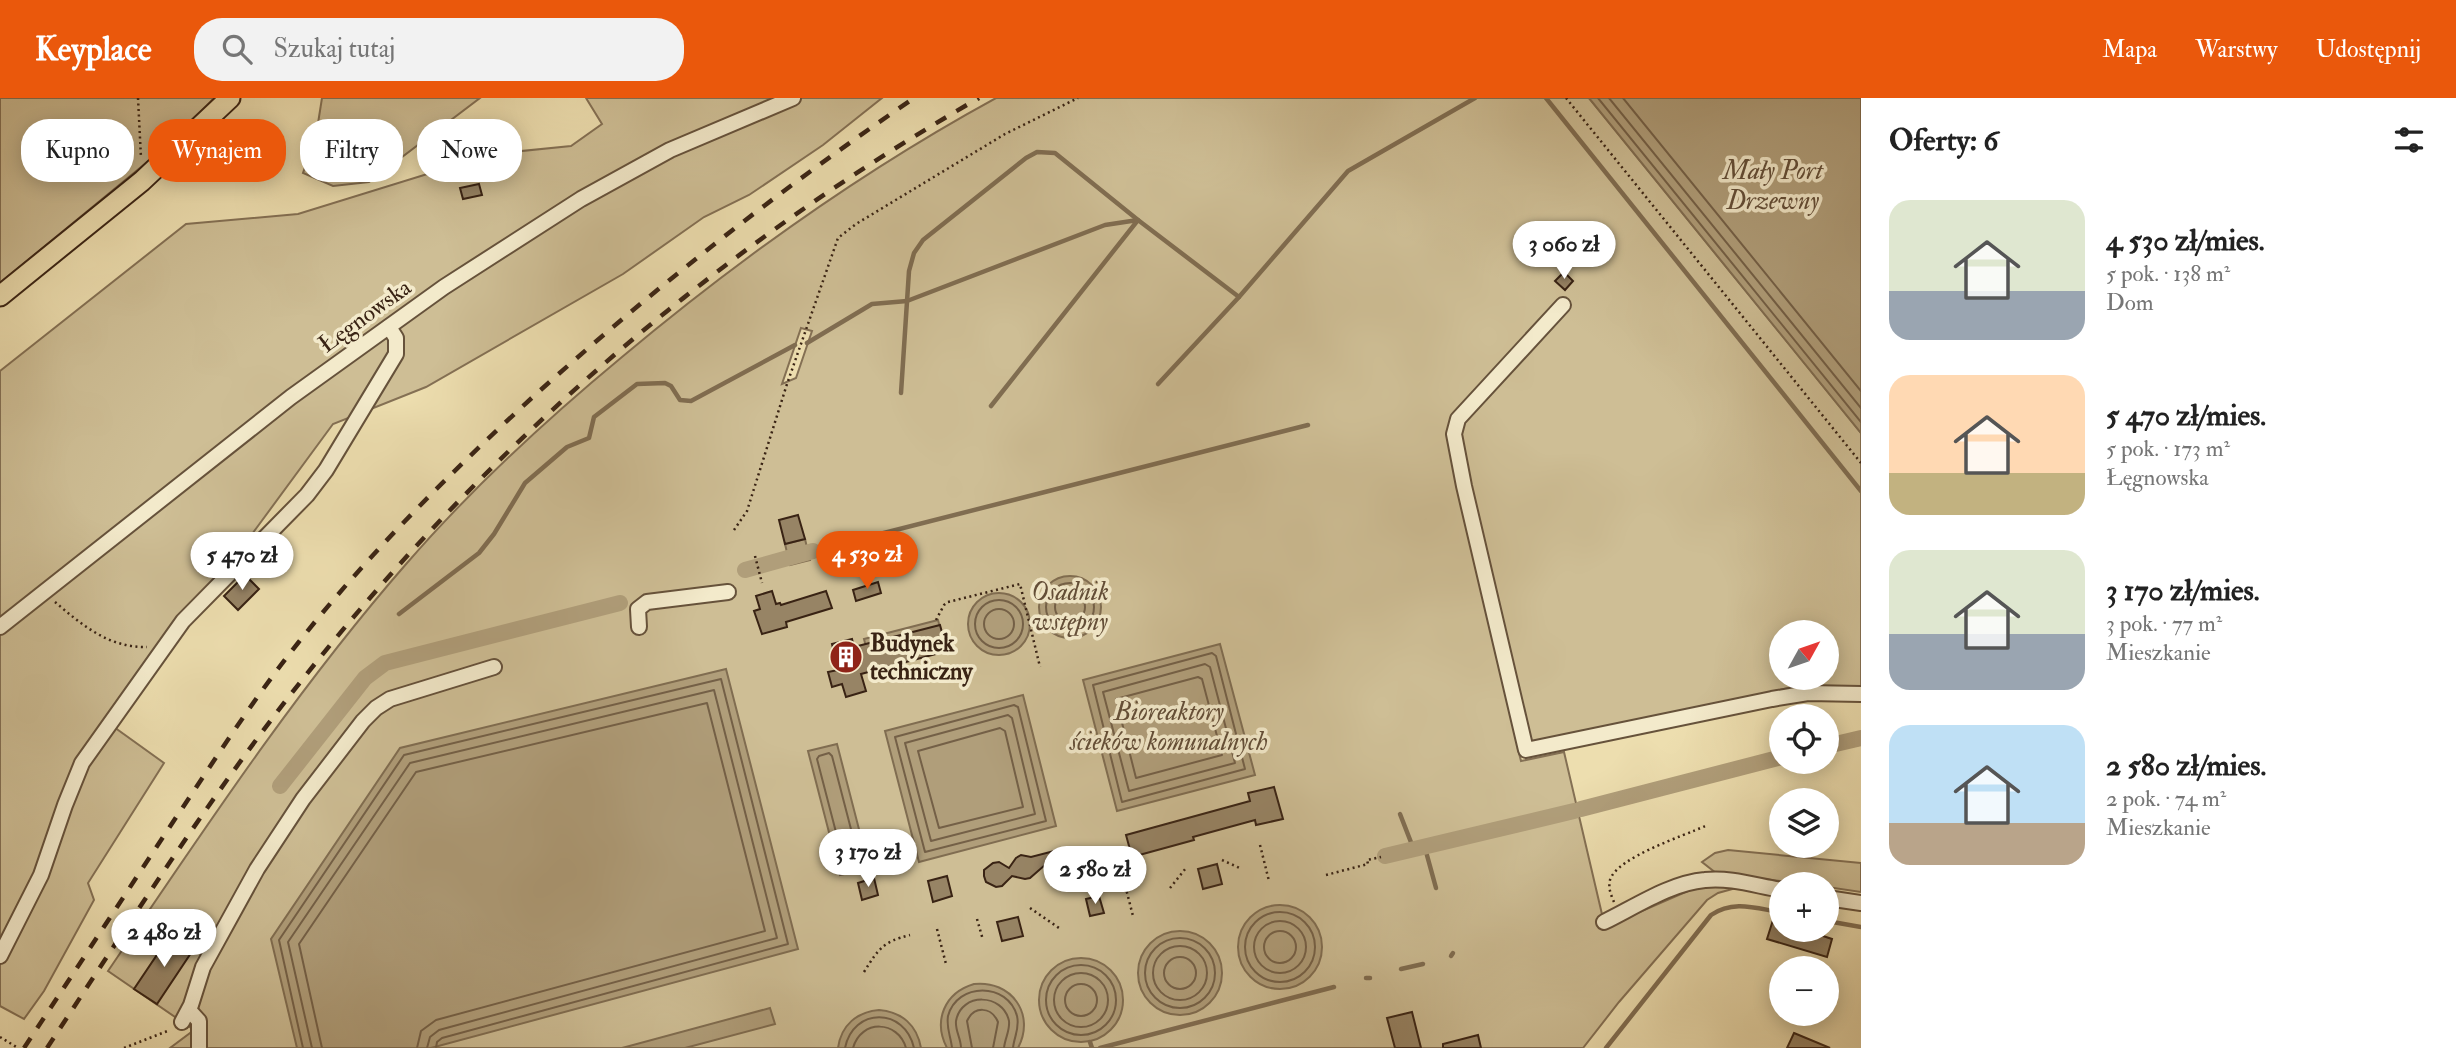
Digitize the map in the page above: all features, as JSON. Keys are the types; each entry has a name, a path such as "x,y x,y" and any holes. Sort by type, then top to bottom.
{"main road":[{"path":"0,296 142,181 230,98"}],"street":[{"name":"Łęgnowska","path":"0,627 291,397 444,287 581,199 670,150 793,98"},
{"path":"1563,304 1458,419 1454,434 1523,751 1772,699 1808,693 1861,694"},
{"path":"0,956 41,875 82,763 196,607 284,521 326,470 396,354 396,338 389,327"},
{"path":"639,628 638,610 647,602 728,592"},
{"path":"199,1048 199,1021 186,1016 203,967 257,869 303,799 363,721 390,699 494,667"},
{"path":"1604,922 1668,891 1705,880 1769,888"},
{"path":"1839,900 1861,903"}],"path":[{"path":"138,98 142,181"},
{"path":"734,530 747,511 787,384 838,238 856,224 1005,134 1078,98"},
{"path":"1566,98 1861,463"},
{"path":"755,556 762,583"},
{"path":"936,620 948,602 1020,584 1040,667"},
{"path":"44,593 103,638 139,647 167,644"},
{"path":"1618,915 1609,884 1615,872 1642,854 1705,826"},
{"path":"1260,845 1269,881"},
{"path":"1326,875 1368,864 1367,860 1381,857"},
{"path":"1222,860 1242,869"},
{"path":"1170,888 1186,868"},
{"path":"1124,881 1133,916"},
{"path":"1091,889 1093,897"},
{"path":"1030,908 1059,928"},
{"path":"977,919 983,940"},
{"path":"937,929 946,964"},
{"path":"864,972 879,948 890,940 910,935"},
{"path":"124,1048 169,1031 186,1016"},
{"path":"0,1037 18,1048"}],"shaded area":[{"path":"0,98 214,98 195,119 148,119 148,161 134,173 134,119 21,119 21,182 123,182 0,283"},
{"path":"322,98 480,98 452,119 417,119 417,146 403,156 403,119 319,119"},
{"path":"586,98 882,98 823,145 749,195 704,217 623,274 426,387 333,424 230,564 178,617 107,722 164,763 88,883 94,900 44,991 24,1019 0,1006 0,371 186,224 298,214 417,177 417,182 522,182 522,151 571,146 602,124"},
{"path":"996,98 1589,98 1861,433 1861,687 1839,687 1839,620 1769,620 1769,690 1781,690 1518,749 1521,761 1564,752 1605,927 1697,887 1736,888 1718,893 1707,900 1583,1048 170,1048 194,1030 108,971 252,762 366,611 432,535 484,481 565,405 756,251 897,155","holes":["801,328 812,331 796,378 782,384"]},
{"path":"324,182 369,182 333,186"},
{"path":"1728,850 1769,854 1769,858 1810,858 1861,863 1861,892 1839,889 1839,872 1769,872 1769,880 1716,873 1702,862 1715,853"}],"water":[{"name":"Mały Port Drzewny","path":"1589,98 1861,98 1861,433"},
{"path":"805,539 810,560 790,565 785,544"},
{"name":"Osadnik wstępny","path":"1070,576 1082,578 1092,585 1099,595 1099,619 1092,629 1082,636 1070,638 1058,636 1048,629 1041,619 1039,607 1041,595 1048,585 1058,578"},
{"name":"Osadnik wstępny","path":"999,593 1011,595 1021,602 1028,612 1028,636 1021,646 1011,653 999,655 987,653 977,646 970,636 968,624 970,612 977,602 987,595"},
{"path":"938,620 945,647 871,666 864,639"},
{"name":"Bioreaktory ścieków komunalnych","path":"1220,644 1255,775 1117,811 1083,680"},
{"path":"726,669 798,949 431,1048 297,1048 271,939 400,748"},
{"name":"Bioreaktory ścieków komunalnych","path":"1023,695 1056,826 919,862 885,731"},
{"path":"837,744 869,868 840,875 808,751"},
{"path":"1280,905 1296,908 1310,917 1319,931 1322,947 1319,963 1310,977 1296,986 1280,989 1264,986 1250,977 1241,963 1238,947 1241,931 1250,917 1264,908"},
{"path":"1180,931 1196,934 1210,943 1219,957 1222,973 1219,989 1210,1003 1196,1012 1180,1015 1164,1012 1150,1003 1141,989 1138,973 1141,957 1150,943 1164,934"},
{"path":"1081,958 1097,961 1111,970 1120,984 1123,1000 1120,1016 1111,1030 1097,1039 1081,1042 1065,1039 1051,1030 1042,1016 1039,1000 1042,984 1051,970 1065,961"},
{"path":"974,984 999,988 1017,1002 1024,1023 1018,1048 947,1048 941,1028 944,1009 955,994"},
{"path":"770,1008 775,1024 685,1048 622,1048"},
{"path":"879,1010 895,1014 907,1021 916,1033 921,1048 838,1048 846,1026 851,1021"}],"building":[{"path":"479,184 482,195 463,199 460,188"},
{"path":"1564,272 1573,281 1565,290 1555,281"},
{"path":"798,515 805,539 785,544 779,520"},
{"path":"245,575 259,589 238,610 224,596"},
{"path":"878,582 881,593 856,601 853,590"},
{"path":"772,591 776,604 781,605 826,591 832,608 786,622 787,627 762,634 754,611 760,609 756,596"},
{"path":"940,625 947,651 861,674 866,691 846,697 842,684 832,687 828,672 838,670 832,644 852,639 854,647"},
{"path":"1274,787 1283,819 1256,825 1255,820 1132,857 1126,835 1250,801 1248,793"},
{"path":"1062,849 1067,868 1048,873 1046,864 1030,878 1012,876 1002,886 996,887 986,882 984,870 993,863 999,862 1009,868 1021,855 1031,857"},
{"path":"1217,864 1222,884 1203,889 1198,869"},
{"path":"947,876 952,896 933,902 928,881"},
{"path":"874,878 878,895 862,900 858,883"},
{"path":"1099,896 1104,913 1090,916 1086,899"},
{"path":"1018,917 1023,936 1002,941 997,922"},
{"path":"171,934 193,950 157,1004 134,989"},
{"path":"1777,942 1831,942 1827,956"},
{"path":"1412,1012 1421,1048 1395,1048 1387,1018"},
{"path":"1794,1033 1830,1048 1787,1048"},
{"path":"1478,1035 1481,1048 1443,1048 1443,1044"}],"waterway":[{"path":"807,343 872,304 907,301 1105,225 1138,220 1239,297 1348,171 1475,98"},
{"path":"1546,98 1861,491"},
{"path":"901,393 909,271 914,253 923,240 1026,158 1037,152 1055,153 1138,220 991,406"},
{"path":"1158,384 1239,297"},
{"path":"399,614 479,553 494,534 525,483 567,447 589,438 594,417 637,384 665,383 671,386 680,400 691,401 795,345"},
{"path":"813,551 1308,425"},
{"path":"745,570 813,551"},
{"path":"280,786 365,678 385,663 620,603"},
{"path":"1839,743 1861,738"},
{"path":"1581,809 1769,760"},
{"path":"1385,856 1574,811"},
{"path":"1400,814 1414,850"},
{"path":"1425,848 1436,888"},
{"path":"1606,1048 1711,915 1736,906 1769,910"},
{"path":"1839,923 1861,927"},
{"path":"1401,969 1423,964"},
{"path":"1100,1048 1334,987"},
{"path":"1090,1042 1092,1048"}],"railway":[{"path":"24,1048 251,707 325,610 382,545 504,424 626,316 767,203 914,98"},
{"path":"47,1048 178,850 282,706 389,576 463,496 541,420 707,279 886,154 979,98"}],"place":[{"name":"Budynek techniczny","path":"846,657"}]}
